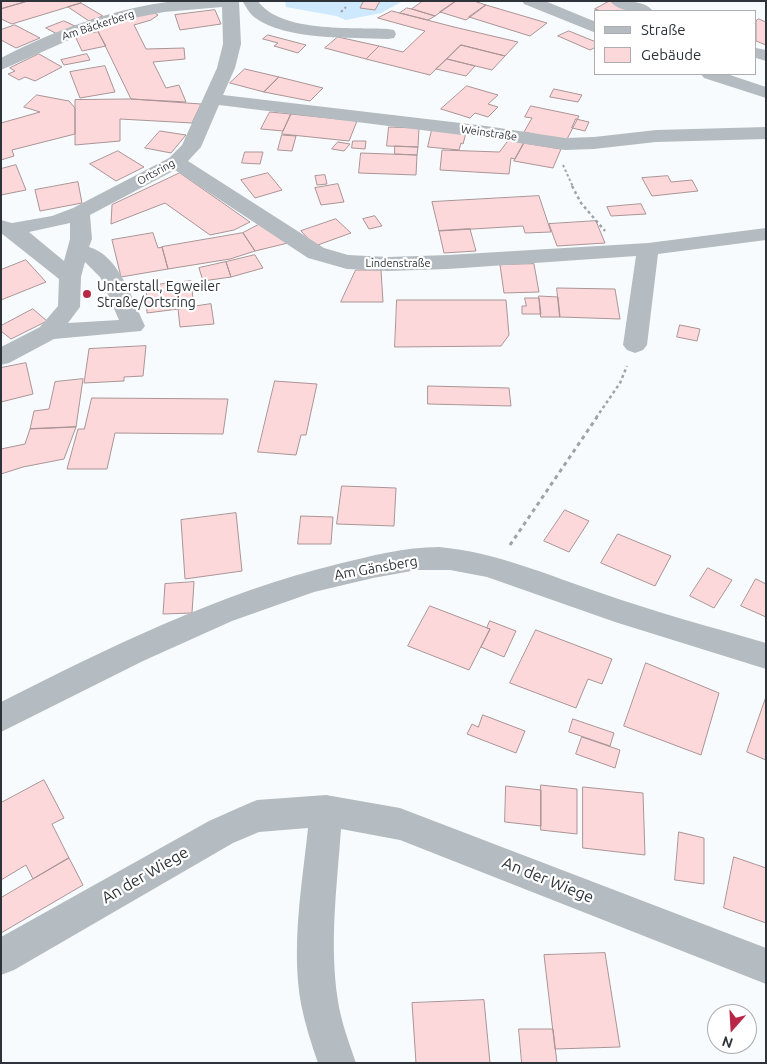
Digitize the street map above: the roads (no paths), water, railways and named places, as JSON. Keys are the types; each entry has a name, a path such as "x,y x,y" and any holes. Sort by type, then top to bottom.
{"street":[{"path":"250,1 252,7 260,16 277,24 304,29 388,34"},
{"path":"530,1 594,27"},
{"path":"618,1 642,10"},
{"name":"Am Bäckerberg","path":"1,65 32,48 89,26 145,11 231,2"},
{"name":"Ortsring","path":"7,228 57,221 80,212 176,162 191,146 226,68 232,44 231,2"},
{"path":"713,75 766,93"},
{"name":"Weinstraße","path":"213,99 486,132 565,144 594,143 656,136 766,133"},
{"name":"Lindenstraße","path":"176,162 316,253 347,262 388,264 440,263 621,251 766,234"},
{"path":"1,357 48,332 69,307 70,277 81,239 80,212"},
{"path":"7,228 70,277"},
{"path":"635,345 648,249"},
{"path":"48,332 133,326 110,274 90,254 78,251"},
{"name":"Am Gänsberg","path":"1,718 113,660 236,606 320,578 404,560 449,558 494,568 645,620 766,656"},
{"path":"326,811 314,950 321,1014 337,1063"},
{"name":"An der Wiege","path":"1,957 220,832 258,816 326,811 400,824 766,966"}],"place":[{"name":"Unterstall, Egweiler Straße/Ortsring","path":"87,294"}]}
